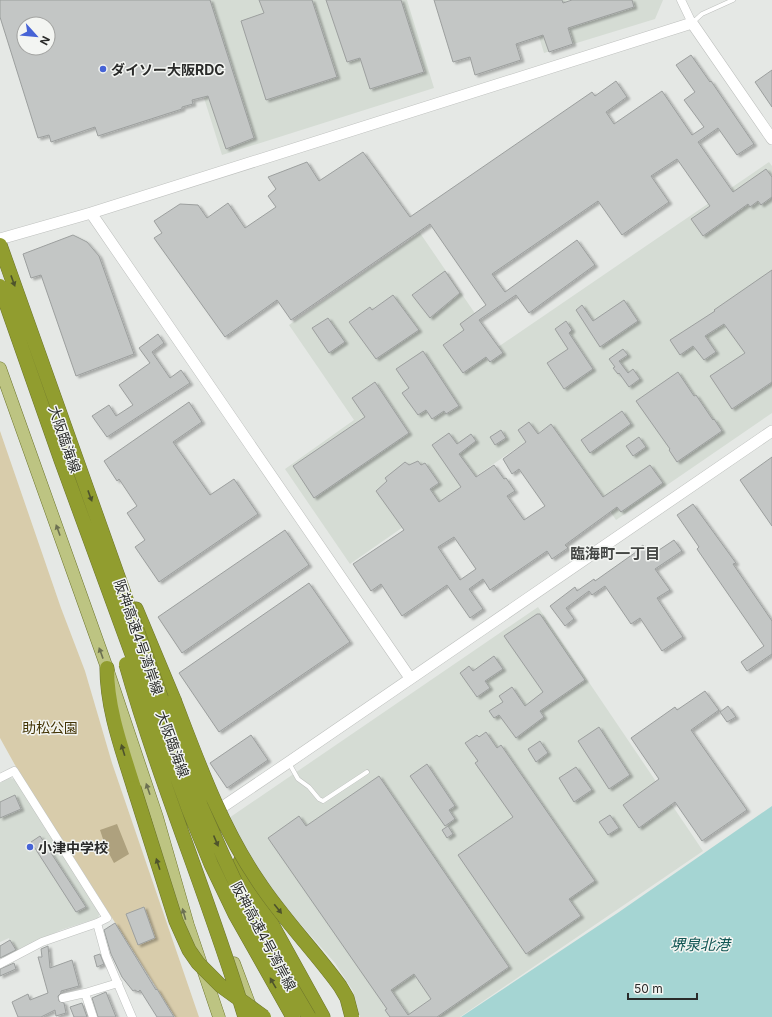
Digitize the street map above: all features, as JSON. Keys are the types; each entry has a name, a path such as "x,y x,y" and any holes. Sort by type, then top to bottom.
{"highway":[{"name":"阪神高速4号湾岸線","path":"0,245 201,806 247,907 269,949 309,1017"},
{"name":"阪神高速4号湾岸線","path":"0,286 61,460 189,810 211,864 235,914 293,1017"},
{"path":"61,460 106,595 141,717 246,1017"},
{"path":"104,536 157,657 219,813 244,859 272,902 340,986 347,998 352,1017"},
{"path":"107,668 107,684 110,704 134,788 176,920 189,950 198,963 221,986 264,1017"},
{"path":"214,812 276,932 323,1017"}],"main road":[{"name":"大阪臨海線","path":"0,300 187,828 218,920 255,1017"},
{"path":"0,368 107,668 158,817 188,925 219,1017"},
{"path":"92,561 118,592 139,648 172,706 214,812"}],"street":[{"path":"681,0 692,23 772,139"},
{"path":"0,239 91,212 692,23"},
{"path":"91,212 410,678"},
{"path":"187,828 214,812 289,762 772,431"},
{"path":"0,778 14,771 108,918 42,942 0,964"},
{"path":"97,923 106,956 132,1017"},
{"path":"63,998 118,983"},
{"path":"85,993 93,1017"}],"lane":[{"path":"692,23 702,14 733,0"},
{"path":"289,762 298,779 309,787 319,799 323,801 367,772"}],"shaded area":[{"path":"173,0 407,0 434,88 222,155"},
{"path":"528,0 663,0 655,19 544,53"},
{"path":"769,162 772,166 772,413 616,520 551,424 350,564 285,469 354,420 289,325 420,233 498,347"},
{"path":"538,607 703,851 460,1017 360,1017 353,991 335,963 287,909 271,888 254,863 229,818"},
{"name":"小津中学校","path":"10,778 17,780 100,912 98,918 61,930 14,952 9,938 0,942 0,783"},
{"path":"117,824 129,854 114,863 106,848 100,830"}],"green space":[{"name":"助松公園","path":"0,431 61,608 85,671 112,763 199,1017 175,1017 15,765 0,738"}],"water":[{"name":"堺泉北港","path":"772,806 772,1017 461,1017 619,912"}],"building":[{"name":"ダイソー大阪RDC","path":"0,0 210,0 254,138 226,149 208,96 192,100 193,104 182,107 182,109 98,136 95,127 51,142 49,135 38,138 0,17"},
{"path":"259,0 312,0 337,77 266,100 241,21 264,13"},
{"path":"326,0 401,0 424,72 370,89 360,58 347,62"},
{"path":"434,0 562,0 563,3 572,0 632,0 634,7 568,28 573,44 549,52 543,35 516,44 521,60 475,75 470,57 453,62"},
{"path":"691,55 710,82 711,81 754,144 737,155 718,128 698,142 733,192 766,169 772,177 772,197 761,205 758,201 750,207 748,204 703,236 691,219 710,206 677,159 651,176 669,202 622,235 598,201 492,274 505,292 577,240 595,265 529,313 516,295 479,320 503,353 490,362 486,357 463,373 443,345 464,330 460,324 486,305 430,224 291,320 277,300 225,337 154,238 162,233 154,221 180,204 198,205 207,218 228,203 245,228 276,207 268,196 276,189 268,177 307,162 319,181 363,152 410,217 592,92 595,96 616,81 627,97 606,112 614,124 662,91 692,135 704,127 684,100 695,92 676,65"},
{"path":"772,70 772,107 755,82"},
{"path":"73,235 87,242 99,256 134,354 76,376 41,275 31,278 23,254"},
{"path":"772,270 772,382 732,409 710,376 745,353 724,324 705,336 716,352 704,360 693,346 680,355 670,340 715,311 714,310"},
{"path":"445,271 460,293 430,318 412,295"},
{"path":"393,295 419,330 376,359 349,322 370,307 372,310"},
{"path":"624,300 638,321 600,347 576,310 582,305 593,321"},
{"path":"328,318 345,342 329,353 312,328"},
{"path":"566,321 572,330 569,333 593,369 564,389 547,363 568,349 555,329"},
{"path":"158,334 164,343 152,352 170,378 181,370 190,383 107,437 92,416 109,405 116,416 133,405 119,385 150,363 139,348"},
{"path":"623,349 628,355 619,361 628,373 633,369 640,379 629,387 619,373 618,374 613,368 615,367 609,359"},
{"path":"423,351 459,406 446,414 444,411 432,419 426,410 418,415 402,393 409,388 396,369"},
{"path":"678,372 694,396 696,395 722,431 677,462 669,450 670,449 636,401"},
{"path":"375,382 409,433 314,498 293,466 365,417 352,398"},
{"path":"189,402 202,422 173,442 210,495 234,479 258,514 159,582 135,547 145,540 127,513 137,506 119,479 117,481 104,461"},
{"path":"622,411 631,424 590,453 581,440"},
{"path":"529,422 538,434 551,424 603,497 650,465 663,483 621,512 617,507 565,545 568,548 552,559 547,551 490,590 483,579 469,589 483,609 470,618 447,585 402,616 381,584 371,591 353,564 404,530 376,491 387,481 385,478 405,462 409,465 418,461 421,465 425,463 439,483 430,489 439,502 461,487 432,445 449,433 457,444 471,434 476,441 459,454 476,477 494,465 515,491 507,496 524,520 545,506 519,469 512,474 503,459 526,442 518,430","holes":["454,537 476,569 460,580 438,547"]},
{"path":"501,430 506,438 495,445 490,437"},
{"path":"639,437 646,447 633,456 626,446"},
{"path":"772,457 772,526 740,480"},
{"path":"693,504 736,563 733,564 772,621 772,654 747,671 741,662 764,646 697,549 699,547 677,515"},
{"path":"285,530 309,565 182,653 158,617"},
{"path":"674,540 682,551 655,569 670,590 657,598 683,637 662,651 640,618 631,624 605,586 592,595 589,591 566,608 574,619 565,626 550,606 575,587 577,591 594,579 595,581 636,552 635,551 643,545 650,556"},
{"path":"309,583 350,642 219,732 179,673"},
{"path":"537,614 540,614 585,680 540,711 544,717 516,738 499,715 494,718 489,711 503,702 499,696 512,687 525,706 543,692 504,636"},
{"path":"494,656 503,669 485,681 490,688 477,697 460,673 469,666 473,671"},
{"path":"705,691 719,710 691,730 747,810 702,841 675,802 639,828 623,805 659,779 631,738 675,707 677,710"},
{"path":"728,706 736,717 727,722 720,712"},
{"path":"599,727 630,775 609,789 578,741"},
{"path":"486,732 497,748 501,745 595,881 569,899 581,916 526,954 458,855 513,817 475,763 478,761 465,743 477,735 479,737"},
{"path":"251,735 268,760 227,788 210,763"},
{"path":"540,741 548,753 536,762 528,749"},
{"path":"427,764 455,806 449,810 455,819 445,826 410,776"},
{"path":"576,767 592,790 574,802 559,778"},
{"path":"379,776 509,967 437,1017 390,1017 385,1010 387,1009 268,838 299,816 306,826","holes":["414,974 431,999 408,1015 391,990"]},
{"path":"15,795 21,809 0,818 0,802"},
{"path":"610,815 619,828 608,835 599,822"},
{"path":"448,826 453,834 447,838 442,830"},
{"path":"40,836 86,907 76,912 31,842"},
{"path":"144,907 155,938 138,945 126,914"},
{"path":"115,923 174,1017 157,1017 140,990 138,992 135,990 133,991 122,977 111,954 104,930"},
{"path":"10,940 16,950 0,958 0,946"},
{"path":"48,946 50,968 72,960 79,986 61,991 58,996 59,1001 64,1003 66,1013 56,1016 55,1010 41,1017 18,1017 12,1002 28,994 30,1000 48,993 38,957 42,957 41,949"},
{"path":"100,954 104,964 97,967 94,956"},
{"path":"14,963 16,969 0,976 0,969"},
{"path":"106,992 116,1017 98,1017 92,998"},
{"path":"82,1003 87,1017 74,1017 70,1007"}],"place":[{"name":"ダイソー大阪RDC","path":"103,69"},
{"name":"小津中学校","path":"30,847"}],"district":[{"name":"臨海町一丁目","path":"615,553"}]}
